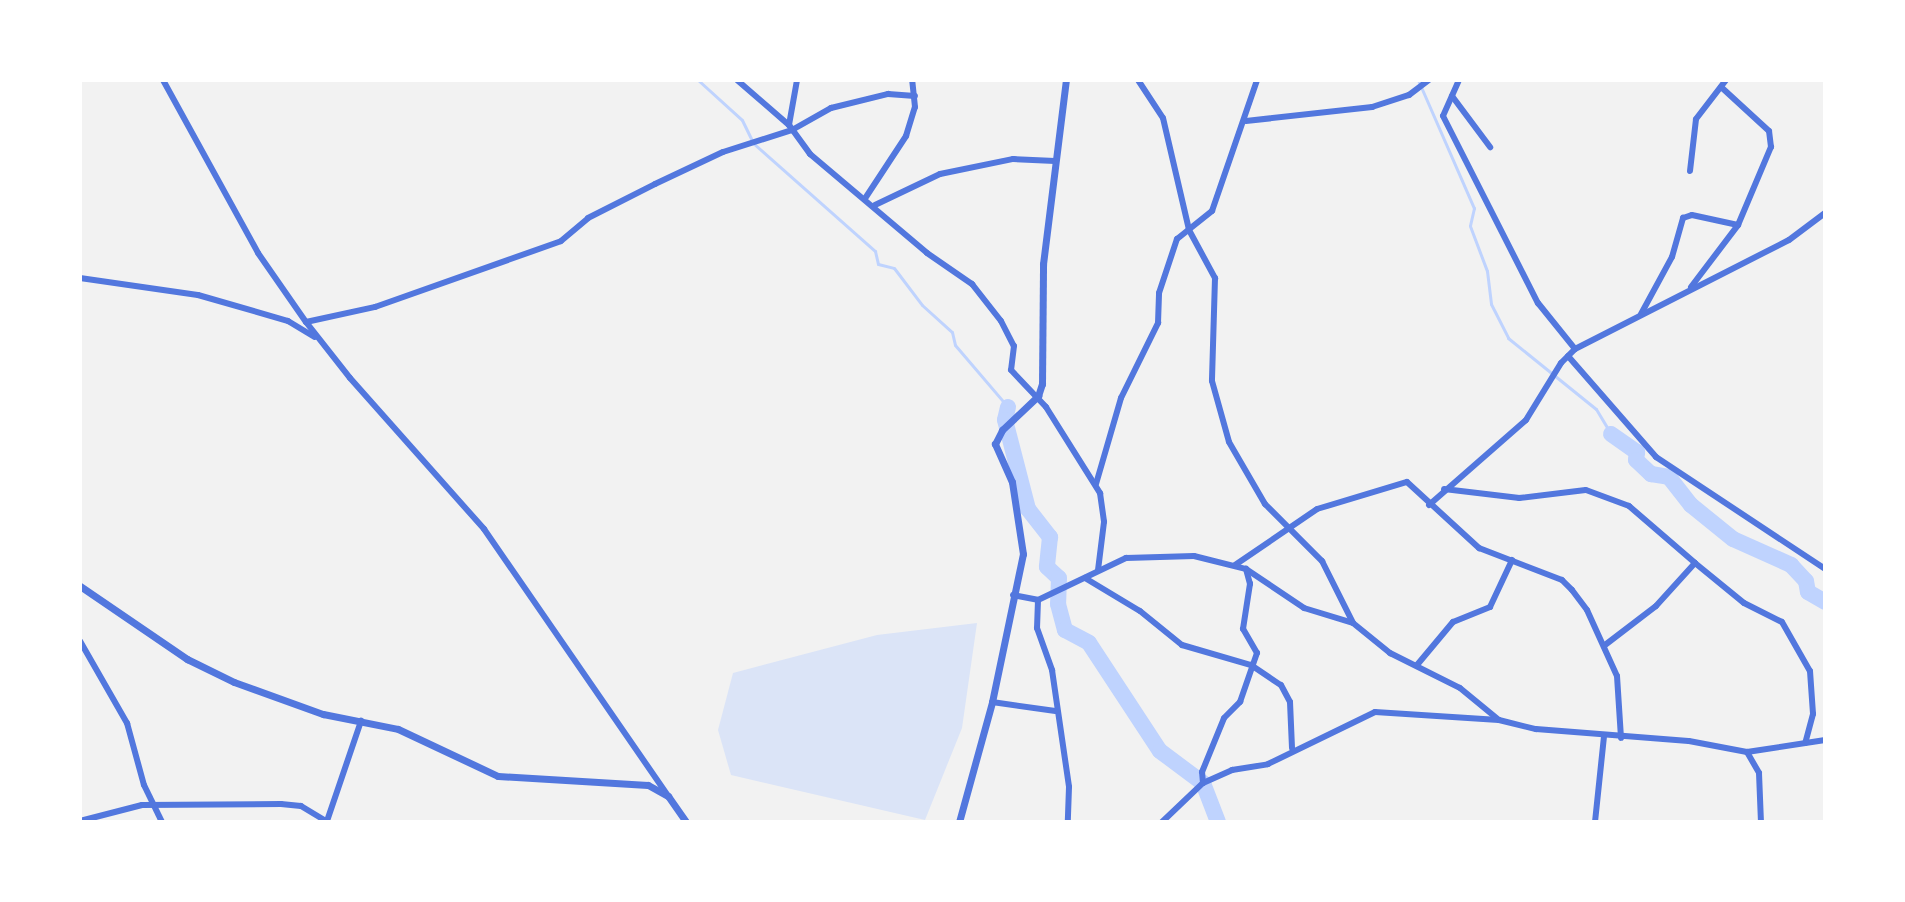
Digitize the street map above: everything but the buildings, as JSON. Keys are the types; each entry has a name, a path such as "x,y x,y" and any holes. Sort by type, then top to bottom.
{"street":[{"path":"163,80 258,253 306,322 484,529 686,822"},
{"path":"737,80 790,127 810,154 866,197 927,253 972,284 1011,337 1011,370 1038,396 1096,484 1104,522 1098,570"},
{"path":"790,127 797,80"},
{"path":"866,197 906,136 915,96 912,80"},
{"path":"959,822 992,702 1023,539 1012,482 995,444 1002,430 1038,396 1044,371 1043,264 1066,80"},
{"path":"1138,80 1163,118 1189,230 1215,278 1212,381 1221,419 1245,472 1287,526 1322,561 1353,623"},
{"path":"1096,484 1121,398 1158,323 1159,293 1174,247 1212,211 1246,121 1257,80"},
{"path":"1459,80 1443,116 1490,215 1508,238 1542,310 1575,349"},
{"path":"1246,121 1372,107 1427,83"},
{"path":"1690,171 1693,126 1723,83 1763,125 1771,139 1763,173 1738,225 1691,287"},
{"path":"306,322 375,307 561,241 588,218 655,184 723,152 853,101 888,94 915,96"},
{"path":"1452,96 1490,147"},
{"path":"875,205 940,174 1013,159 1055,161"},
{"path":"1429,505 1444,489 1503,443 1543,399 1555,372 1575,349 1691,287 1789,240 1825,213"},
{"path":"1641,314 1672,257 1683,218 1692,215 1738,225"},
{"path":"80,278 207,297 297,325 322,343"},
{"path":"1568,356 1656,457 1825,569"},
{"path":"1235,565 1287,526 1317,509 1399,481 1413,487 1479,548 1562,580 1587,610 1617,676 1621,738"},
{"path":"1444,489 1519,498 1586,490 1629,506 1744,603 1782,622 1810,671 1813,714 1805,743"},
{"path":"1013,595 1038,600 1126,558 1156,555 1235,565 1246,569 1304,608 1353,623 1390,653 1460,688 1499,720"},
{"path":"1417,665 1453,622 1490,607 1512,560"},
{"path":"1605,645 1656,606 1695,563"},
{"path":"1203,783 1202,772 1224,718 1240,702 1258,647 1243,629 1250,584 1246,569"},
{"path":"1085,578 1140,611 1182,645 1251,665 1281,685 1290,702 1292,748"},
{"path":"80,586 215,674 303,708 398,729 498,776 633,782 668,796"},
{"path":"1038,600 1037,628 1052,670 1055,711 1069,787 1068,822"},
{"path":"80,641 127,723 162,822"},
{"path":"992,702 1055,711"},
{"path":"1162,822 1203,783 1232,770 1268,764 1292,748 1327,739 1383,710 1499,720 1604,737 1689,741 1747,752 1825,740"},
{"path":"80,821 107,811 292,804 327,822 361,721"},
{"path":"1595,822 1604,737"},
{"path":"1747,752 1759,773 1761,822"},
{"path":"1170,815 1177,822"}],"shaded area":[{"path":"977,623 962,728 925,820 731,775 718,730 733,673 877,635"}],"waterway":[{"path":"698,80 742,120 753,143 875,251 878,264 894,268 922,305 952,332 955,345 1008,407"},
{"path":"1418,80 1474,208 1470,226 1487,271 1491,304 1508,338 1596,409 1611,434"},
{"path":"1008,407 1005,420 1028,509 1050,537 1047,567 1059,578 1058,604 1065,630 1089,643 1160,751 1203,783 1218,822"},
{"path":"1611,434 1637,452 1636,460 1651,474 1669,477 1691,505 1733,539 1791,565 1806,581 1808,592 1825,602"}]}
